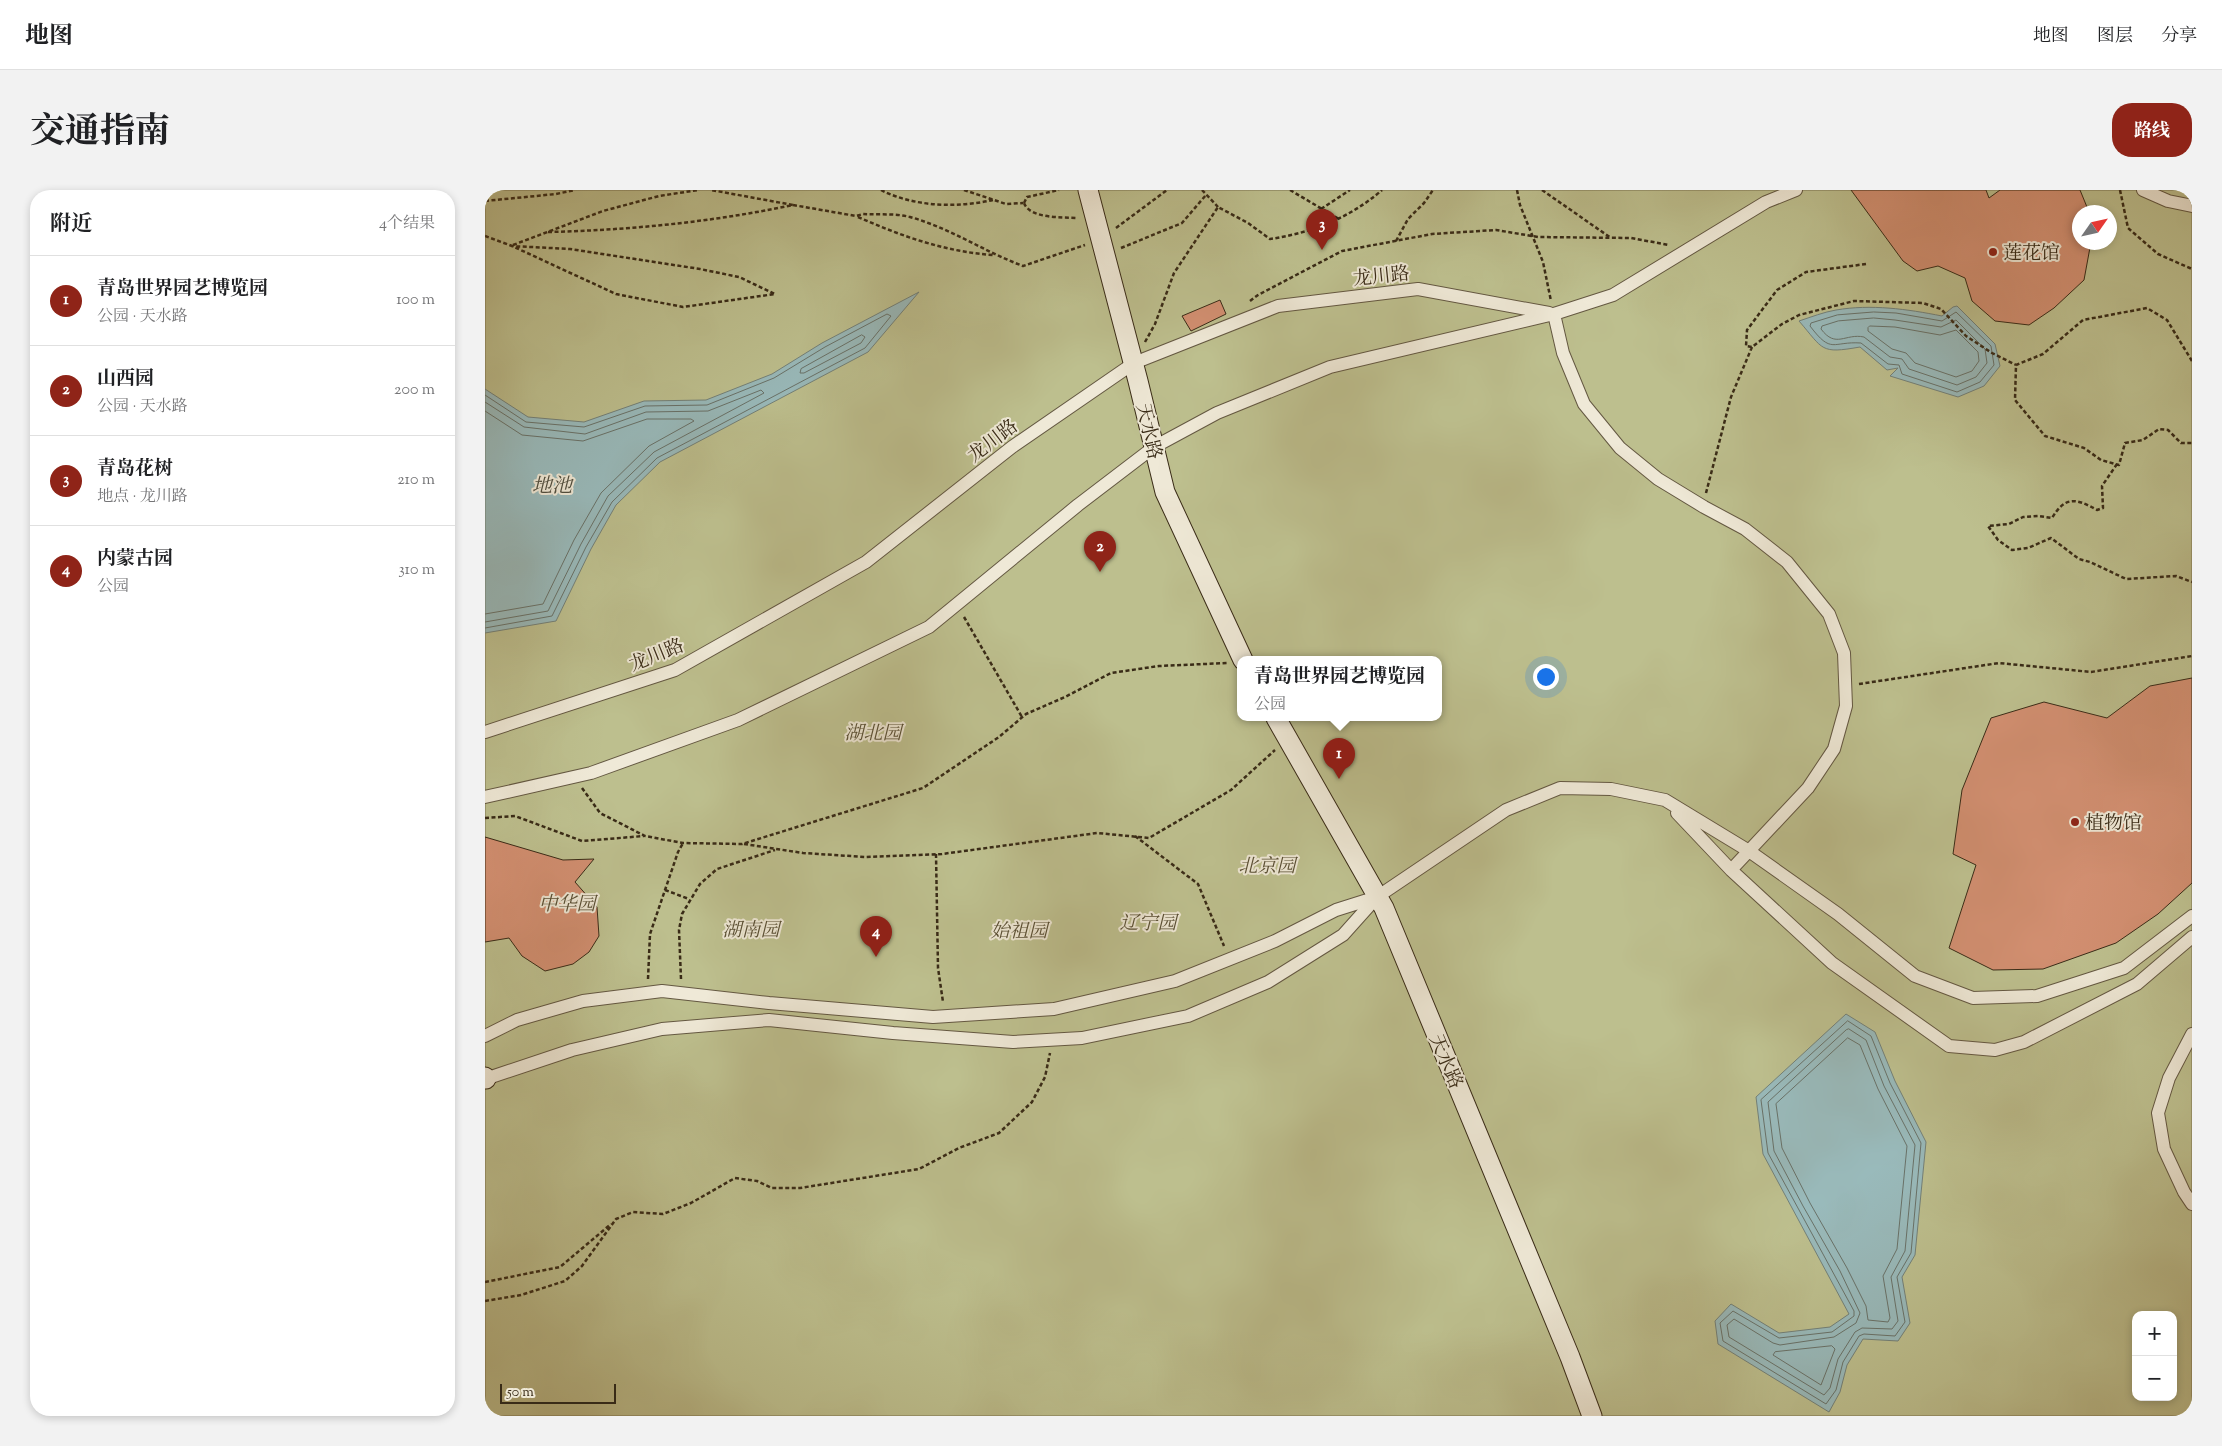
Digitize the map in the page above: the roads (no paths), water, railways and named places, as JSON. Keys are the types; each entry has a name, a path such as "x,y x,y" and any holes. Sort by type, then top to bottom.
{"street":[{"name":"天水路","path":"1088,190 1134,363 1165,492 1237,660"},
{"path":"485,797 591,773 738,720 929,626 1154,447 1217,413 1330,367 1554,314 1613,295 1765,202 1796,190"},
{"path":"2143,190 2168,201 2192,206"},
{"name":"龙川路","path":"485,732 683,666 866,562 1011,447 1134,363 1278,306 1418,289 1554,314"},
{"path":"1554,314 1563,353 1584,404 1620,448 1658,479 1745,529 1787,562 1829,614 1844,653 1845,706 1834,749 1808,788 1731,870"},
{"name":"天水路","path":"1277,721 1377,897 1570,1358 1592,1416"},
{"path":"485,1078 572,1050 662,1029 769,1020 893,1033 1004,1041 1053,1040 1082,1038 1188,1016 1268,982 1343,935 1377,897 1506,810 1560,788 1611,789 1665,800 1749,851 1838,914 1915,976 1973,998 2037,996 2124,968 2192,916"},
{"path":"1665,800 1731,870 1832,962 1949,1046 1995,1050 2024,1042 2137,984 2192,937"},
{"path":"485,1036 517,1020 583,1001 662,991 769,1003 933,1017 1053,1009 1175,981 1275,941 1336,910 1377,897"},
{"path":"2192,1034 2169,1078 2158,1113 2164,1150 2183,1192 2192,1204"}],"water":[{"name":"地池","path":"919,292 868,352 660,462 616,505 591,549 556,621 485,633 485,389 528,417 584,422 644,401 706,400 772,374 822,343"},
{"path":"1957,306 1995,344 2000,366 1984,386 1958,397 1890,376 1898,368 1887,370 1860,347 1837,350 1824,347 1813,338 1799,321 1831,311 1862,307 1902,309 1942,316"},
{"path":"1846,1014 1875,1032 1895,1081 1926,1142 1915,1255 1902,1277 1910,1323 1898,1341 1863,1339 1847,1365 1840,1392 1829,1412 1718,1344 1715,1321 1731,1304 1779,1333 1830,1327 1849,1314 1763,1154 1756,1097"}],"place":[{"name":"青岛花树","path":"1322,250"},
{"name":"莲花馆","path":"1993,252"},
{"name":"山西园","path":"1100,572"},
{"name":"青岛世界园艺博览园","path":"1339,779"},
{"name":"植物馆","path":"2075,822"},
{"name":"内蒙古园","path":"876,957"}],"park label":[{"name":"湖北园","path":"873,732"},
{"name":"北京园","path":"1267,865"},
{"name":"中华园","path":"567,903"},
{"name":"辽宁园","path":"1148,922"},
{"name":"湖南园","path":"751,929"},
{"name":"始祖园","path":"1019,930"}]}
